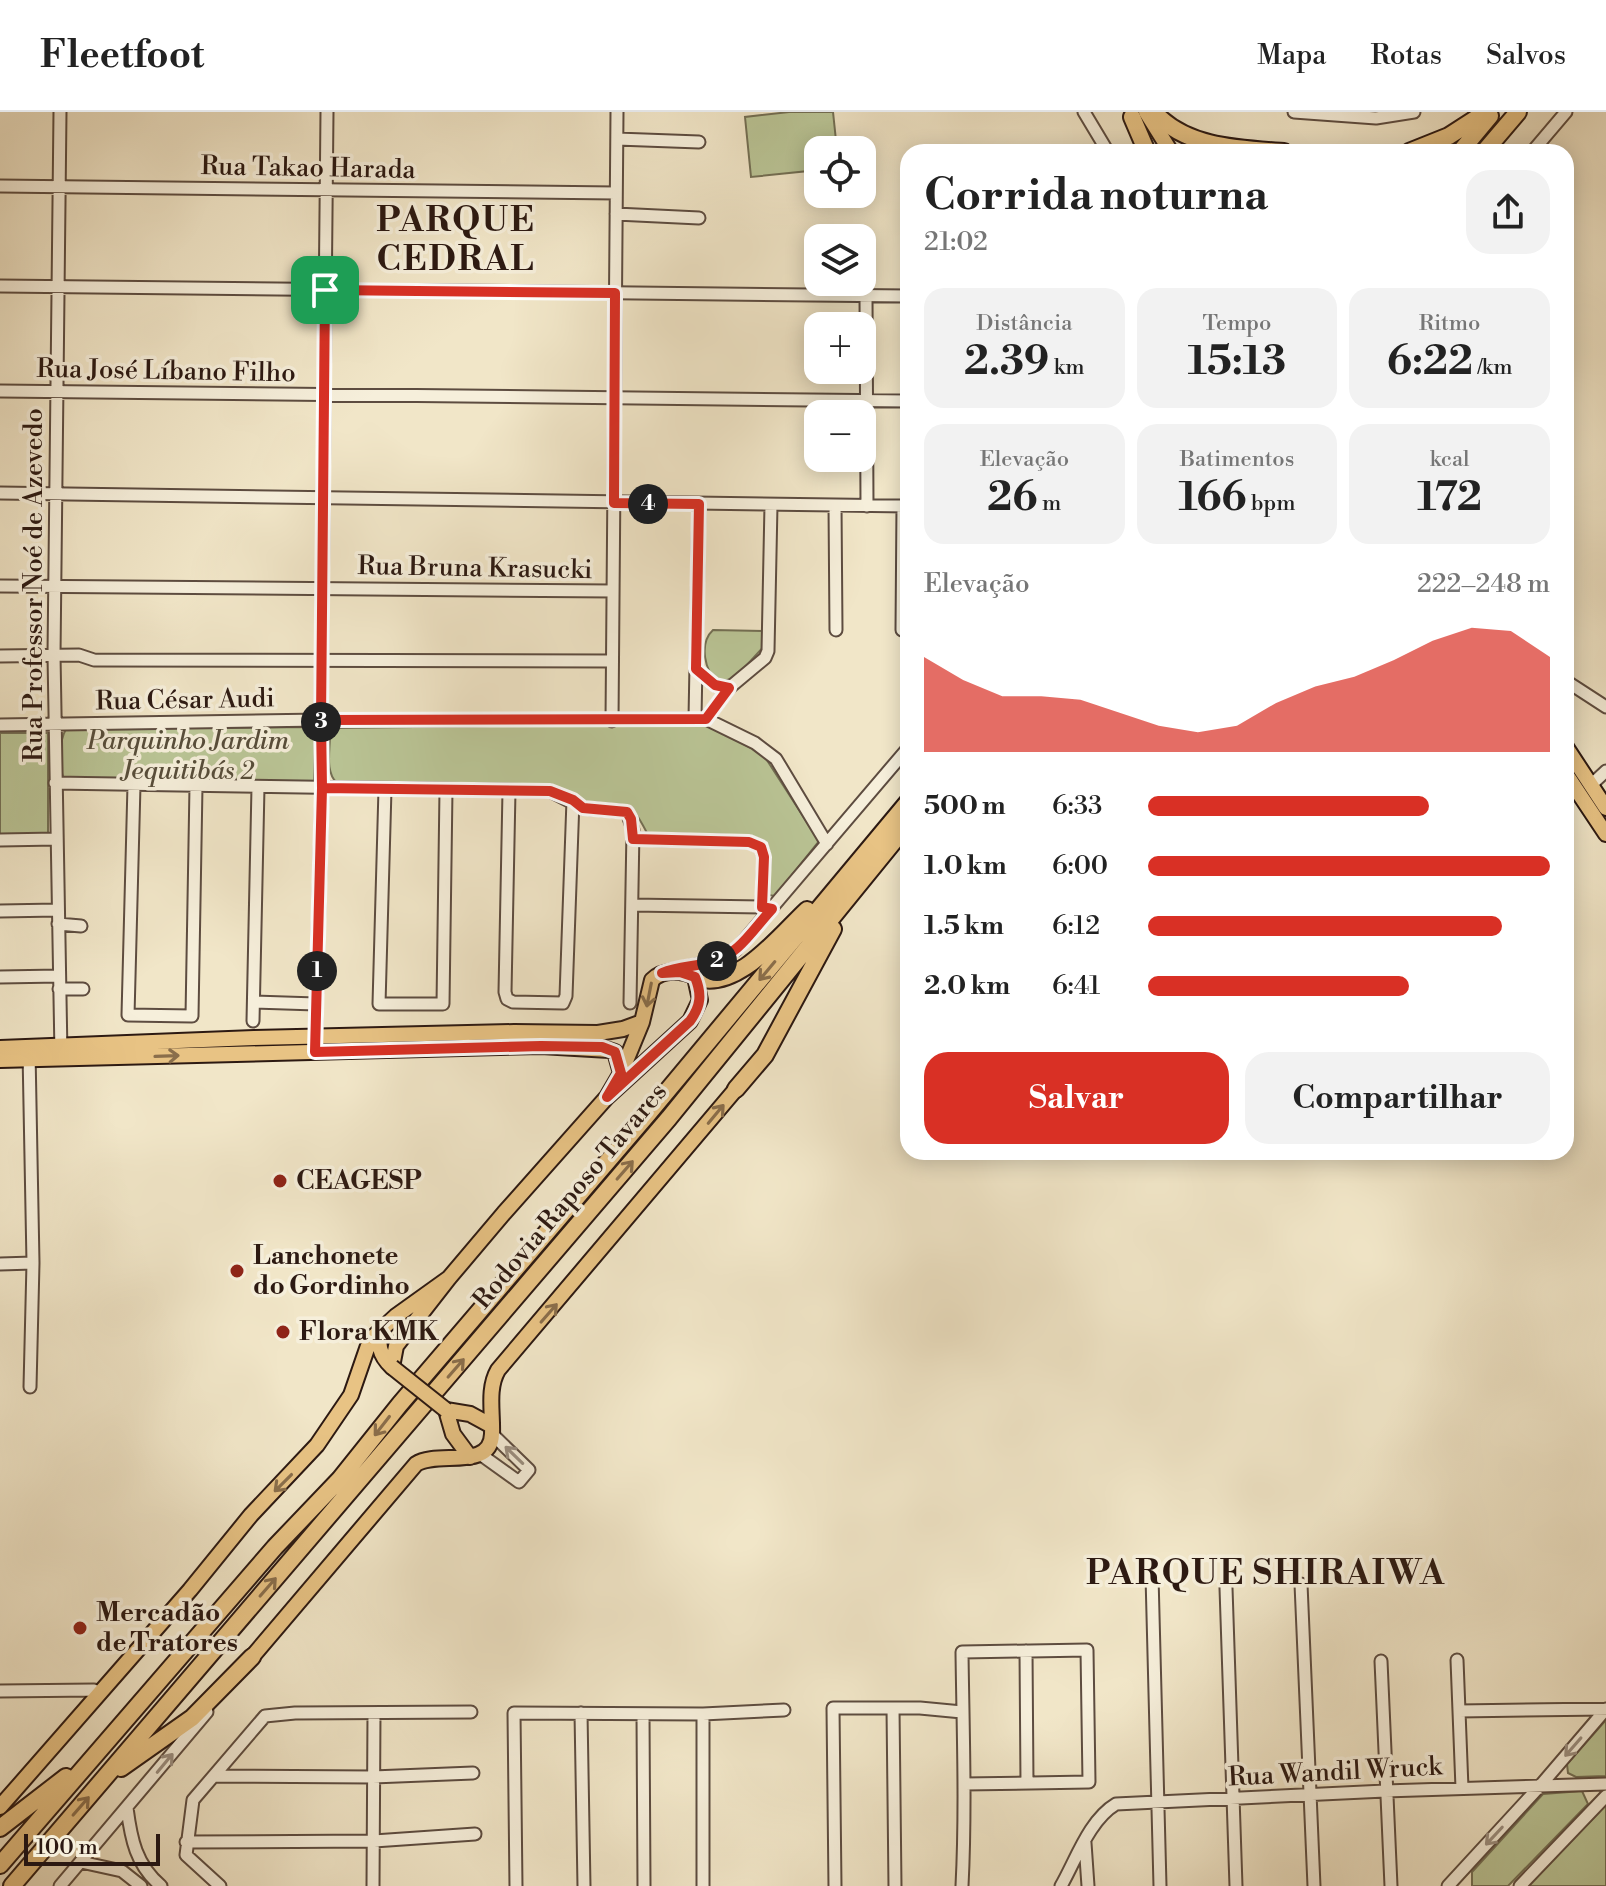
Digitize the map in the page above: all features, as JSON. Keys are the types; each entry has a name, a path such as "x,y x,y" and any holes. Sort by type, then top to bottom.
{"highway":[{"path":"1154,112 1177,129 1201,141 1215,144"},
{"path":"1429,144 1449,136 1486,112"},
{"path":"1467,144 1494,112"},
{"path":"1491,144 1518,112"},
{"path":"1135,114 1144,144"},
{"path":"1496,144 1505,127"},
{"name":"Rodovia Raposo Tavares","path":"14,1884 659,1130 860,871 900,814"},
{"name":"Rodovia Raposo Tavares","path":"0,1865 275,1547 340,1479 400,1404 648,1114 860,871 900,832"},
{"path":"695,977 715,981 734,975 860,871"},
{"path":"736,1089 765,1055 860,871"},
{"path":"103,1780 192,1718 252,1657"},
{"path":"0,1828 68,1775 151,1690"}],"main road":[{"path":"1135,114 1150,144"},
{"path":"1135,114 1163,144"},
{"path":"1574,759 1606,808"},
{"path":"1574,786 1606,834"},
{"path":"392,1367 396,1346 449,1278 607,1097 690,1021 700,1000 695,977 680,972 656,976 649,986 642,1022 621,1073 607,1097"},
{"path":"315,1045 514,1032 598,1033 642,1022"},
{"path":"0,1060 30,1053 315,1045 602,1047 615,1052 621,1073"},
{"path":"0,1048 30,1053"},
{"path":"252,1657 416,1464 429,1458 475,1456 489,1446 492,1382 498,1370 736,1089"},
{"path":"0,1807 251,1515 317,1445 351,1395 370,1340 396,1316 449,1278"},
{"path":"384,1327 380,1334 380,1350 392,1367 446,1410 470,1414 492,1430"},
{"path":"446,1410 453,1434 475,1456"}],"street":[{"name":"Rua Professor Noé de Azevedo","path":"60,112 54,724 61,1052"},
{"path":"315,1045 322,788 327,112"},
{"path":"612,721 617,112"},
{"path":"1084,112 1103,144"},
{"path":"1294,112 1376,118 1408,113"},
{"path":"1539,144 1566,112"},
{"path":"617,139 699,142"},
{"name":"Rua Takao Harada","path":"0,186 616,193"},
{"path":"616,214 699,218"},
{"path":"0,286 804,295"},
{"path":"866,296 866,400"},
{"path":"876,296 900,296"},
{"name":"Rua José Líbano Filho","path":"0,391 804,400"},
{"name":"Rua José Líbano Filho","path":"876,401 900,401"},
{"path":"867,472 867,506"},
{"path":"0,493 900,506"},
{"path":"699,504 696,669 701,719"},
{"path":"701,719 729,688 765,658 768,651 771,505"},
{"path":"835,505 836,630"},
{"name":"Rua Bruna Krasucki","path":"0,586 613,591"},
{"path":"0,656 79,655 94,660 612,661"},
{"path":"696,669 715,685 729,688"},
{"path":"1574,686 1606,707"},
{"path":"701,719 755,743 776,759 827,844"},
{"name":"Rua César Audi","path":"0,725 701,719"},
{"path":"662,973 708,963 736,950 767,908 827,844 900,757"},
{"path":"1591,785 1606,771"},
{"path":"55,783 550,791 573,800 583,808 627,812 633,839 630,1003"},
{"path":"134,785 128,1015 192,1016 196,786"},
{"path":"253,1021 258,787"},
{"path":"385,789 379,1004 443,1004 446,790"},
{"path":"509,791 505,992 507,999 513,1002 563,1003 566,996 573,800"},
{"path":"0,840 56,839"},
{"path":"633,839 749,842 761,847 767,908"},
{"path":"632,905 767,908"},
{"path":"0,911 57,910"},
{"path":"58,924 81,926"},
{"path":"0,977 59,976"},
{"path":"59,989 83,989"},
{"path":"254,1002 316,1004"},
{"path":"30,1053 33,1263 30,1387"},
{"path":"0,1264 33,1263"},
{"path":"475,1456 519,1482 529,1470 492,1430"},
{"path":"1152,1576 1160,1886"},
{"path":"1301,1584 1314,1886"},
{"path":"1226,1588 1236,1886"},
{"path":"962,1886 962,1652 1087,1650 1089,1782 964,1784"},
{"path":"1026,1651 1027,1783"},
{"path":"60,1886 252,1657"},
{"path":"1457,1660 1462,1788"},
{"path":"1381,1661 1391,1886"},
{"path":"0,1691 94,1690 100,1694"},
{"path":"835,1886 833,1708 962,1712"},
{"path":"893,1708 895,1886"},
{"path":"1459,1711 1606,1709"},
{"path":"1454,1883 1606,1709"},
{"path":"516,1886 514,1713 703,1714 784,1710"},
{"path":"220,1886 188,1858 186,1842 191,1804 263,1717 471,1712"},
{"path":"373,1886 374,1713"},
{"path":"581,1713 584,1886"},
{"path":"643,1714 644,1886"},
{"path":"703,1714 703,1886"},
{"path":"214,1776 373,1777 473,1773"},
{"name":"Rua Wandil Wruck","path":"1061,1886 1101,1818 1116,1804 1606,1784"},
{"path":"1520,1886 1606,1796"},
{"path":"127,1808 135,1852 152,1879 161,1886"},
{"path":"186,1842 374,1841 475,1834"},
{"path":"1085,1843 1088,1886"},
{"path":"81,1862 122,1871 141,1886"}],"green space":[{"path":"789,112 833,112 836,136 804,136 804,171 751,177 745,117"},
{"path":"713,630 763,631 767,633 767,643 735,678 719,682 710,672 705,658 706,642"},
{"name":"Parquinho Jardim Jequitibás 2","path":"703,723 763,754 819,841 775,896 768,895 769,851 761,842 748,837 648,835 636,814 627,806 588,802 556,787 337,783 330,767 330,735 338,728"},
{"name":"Parquinho Jardim Jequitibás 2","path":"308,727 315,738 314,784 65,781 61,770 61,748 66,729"},
{"name":"Parquinho Jardim Jequitibás 2","path":"0,733 48,733 48,834 0,834"},
{"path":"1606,1720 1606,1776 1576,1777 1568,1773 1567,1764"},
{"path":"1582,1791 1588,1804 1508,1886 1472,1886 1472,1872 1543,1794"},
{"path":"1606,1805 1606,1886 1528,1886"}],"place":[{"name":"CEAGESP","path":"280,1181"},
{"name":"Lanchonete do Gordinho","path":"237,1271"},
{"name":"Flora KMK","path":"283,1332"},
{"name":"Mercadão de Tratores","path":"80,1628"}],"district":[{"name":"PARQUE CEDRAL","path":"456,240"},
{"name":"PARQUE SHIRAIWA","path":"1266,1574"}],"route":[{"path":"325,290 321,720 322,788 315,1052 602,1047 615,1052 621,1073 607,1097 696,1013 700,993 695,977 680,972 662,973 727,956 772,909 762,907 764,857 761,847 749,842 633,839 627,812 583,808 573,800 550,791 322,788 321,720 706,719 729,688 715,685 696,669 699,504 614,503 615,293 325,290"}]}
